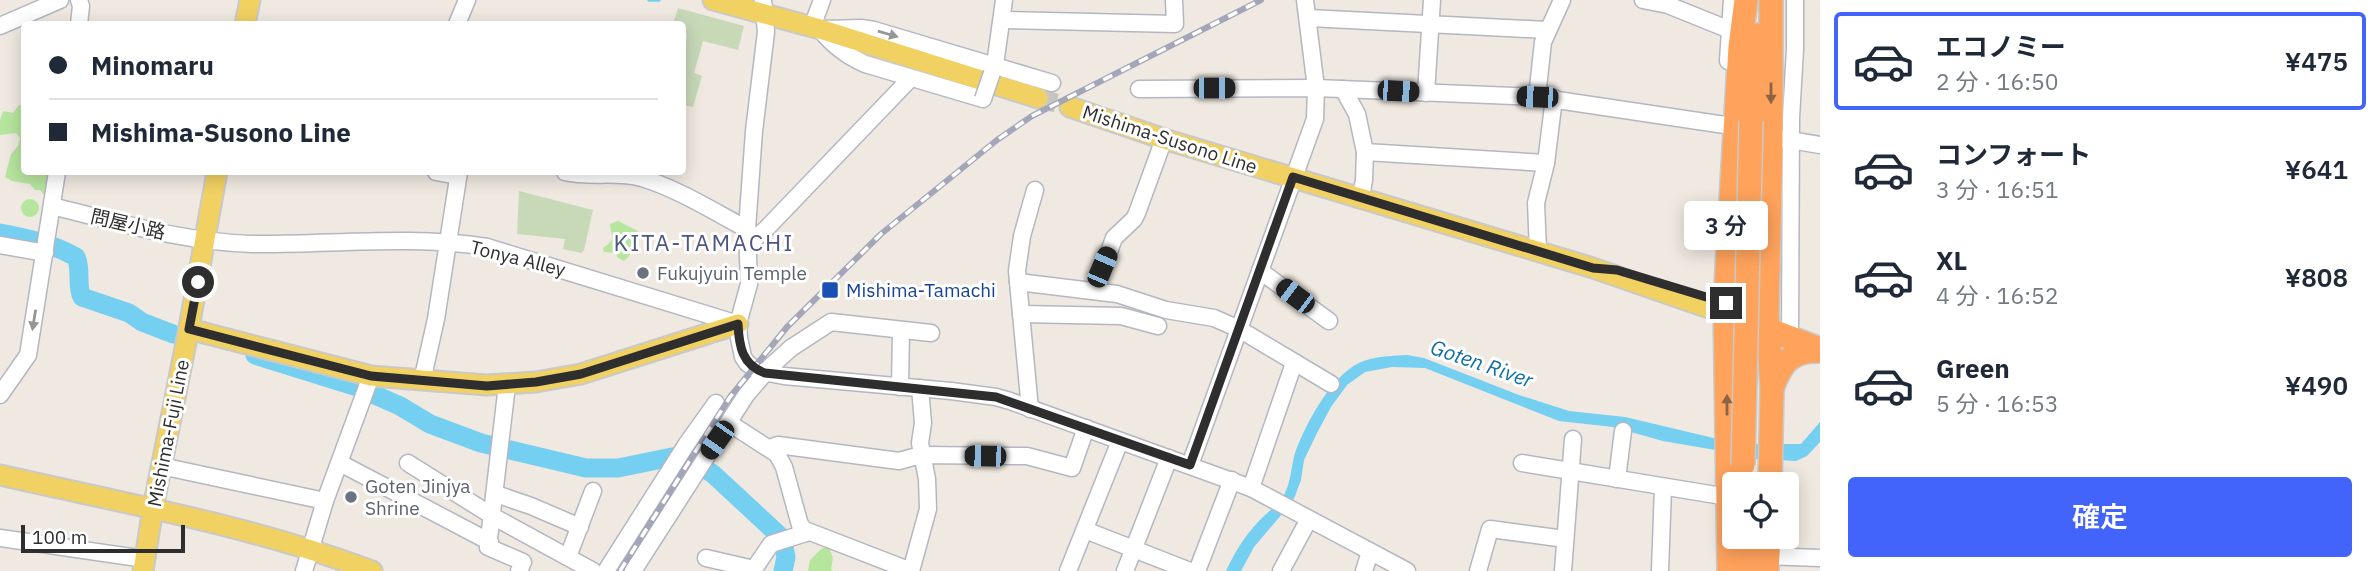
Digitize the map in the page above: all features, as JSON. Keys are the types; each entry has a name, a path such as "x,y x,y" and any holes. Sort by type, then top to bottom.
{"highway":[{"path":"1737,472 1726,308 1740,47 1746,0"},
{"path":"1738,472 1751,121 1760,0"},
{"path":"1770,472 1772,388 1767,322 1771,0"},
{"path":"1726,308 1790,330 1820,335"},
{"path":"1790,330 1820,350"},
{"path":"1772,388 1780,368 1792,356 1820,350"},
{"path":"1729,571 1731,549"},
{"path":"1746,549 1747,571"}],"main road":[{"path":"246,21 250,0"},
{"path":"713,0 764,7 816,28 1038,98"},
{"name":"Mishima-Susono Line","path":"1070,107 1164,139 1726,308"},
{"name":"Mishima-Fuji Line","path":"144,565 217,175"},
{"path":"189,329 371,376 487,386 581,374 738,324"},
{"path":"0,475 213,522 312,549 372,571"}],"street":[{"path":"0,26 60,0"},
{"path":"79,0 79,21"},
{"path":"458,21 467,0"},
{"path":"816,28 822,0"},
{"path":"816,28 852,58 910,79 984,99 994,69 1004,0"},
{"path":"1002,20 1175,24 1174,0"},
{"path":"1190,465 1315,119 1316,88 1305,0"},
{"path":"1426,93 1432,0"},
{"path":"1537,97 1540,53 1547,30 1562,0"},
{"path":"1643,0 1668,5 1730,30"},
{"path":"1728,252 1725,125 1732,0"},
{"path":"1790,330 1787,140 1795,49 1795,0"},
{"path":"764,7 766,32 752,145 747,237 749,284 738,324 743,357 747,363 765,373 996,397 1251,488 1407,571"},
{"path":"1309,18 1547,30"},
{"path":"816,28 861,28 994,69 1052,83"},
{"path":"747,237 765,230 910,79"},
{"path":"1139,89 1316,88 1554,98 1725,125"},
{"path":"1343,89 1357,114 1365,152 1361,197"},
{"path":"1538,251 1536,203 1546,163 1554,98"},
{"path":"1094,291 1114,238 1137,213 1164,139"},
{"path":"1787,140 1820,145"},
{"path":"1365,152 1546,163"},
{"path":"0,395 28,355 57,175"},
{"path":"422,381 436,320 458,175"},
{"path":"625,175 642,178 680,195 747,237"},
{"path":"1030,409 1017,271 1019,248 1035,190"},
{"name":"問屋小路","path":"52,206 205,240"},
{"name":"Tonya Alley","path":"205,240 251,244 447,242 500,249 738,324"},
{"path":"0,245 46,245"},
{"path":"1261,271 1329,321"},
{"path":"1018,282 1094,291 1132,298 1166,310 1214,318 1239,328 1331,384"},
{"path":"1021,314 1121,316 1158,326"},
{"path":"633,571 746,395 791,348 828,322 931,333"},
{"path":"900,387 901,331"},
{"path":"1251,488 1294,363"},
{"path":"304,571 325,501 371,376"},
{"path":"507,385 494,517 488,547 523,562 519,571"},
{"path":"729,423 777,454 784,467 800,524 809,533 911,571 928,509 927,479 921,455 923,423 920,388"},
{"path":"606,571 716,403"},
{"path":"770,448 778,445 898,461 921,455 1027,456 1072,468 1086,428"},
{"path":"1617,479 1623,431"},
{"path":"1563,571 1573,439"},
{"path":"1068,571 1120,441"},
{"path":"686,445 702,462"},
{"path":"1125,571 1169,458"},
{"path":"340,463 490,542"},
{"path":"408,463 494,517 593,571"},
{"path":"1521,463 1662,487 1722,483"},
{"path":"161,467 325,501"},
{"path":"1198,571 1231,481"},
{"path":"1660,571 1662,487"},
{"path":"568,557 593,491"},
{"path":"496,495 580,527"},
{"path":"1281,571 1309,519"},
{"path":"1478,571 1490,529 1565,540"},
{"path":"1085,530 1190,571"},
{"path":"706,558 754,569 771,544 809,533"},
{"path":"0,538 144,565"},
{"path":"1364,571 1370,552"},
{"path":"1768,555 1820,558"}],"green space":[{"path":"678,8 744,26 738,50 703,41 694,73 702,76 693,107 686,106 686,21 674,21"},
{"path":"21,105 21,175 53,175 48,196 35,190 30,184 5,177 11,154 18,146 20,138 16,133 0,135 0,120 3,111 13,113"},
{"path":"519,191 593,210 584,250 581,253 563,249 565,239 517,234"},
{"path":"30,199 36,202 39,208 36,214 30,217 24,214 21,208 24,202"},
{"path":"618,221 638,231 630,255 624,261 617,257 617,253 604,252 603,248 612,240 610,224"},
{"path":"822,548 829,548 833,558 833,571 808,571 810,560"}],"water":[{"path":"1407,355 1424,358 1519,395 1569,411 1625,417 1739,444 1801,444 1820,422 1820,442 1807,456 1796,461 1738,458 1721,451 1663,441 1613,427 1559,421 1425,368 1392,367 1365,372 1347,385 1331,407 1304,460 1301,480 1293,501 1254,547 1241,571 1226,571 1248,533 1284,495 1299,442 1329,390 1349,369 1359,363 1376,358"}],"waterway":[{"path":"649,0 659,0"},
{"name":"Goten River","path":"0,233 29,239 76,257 82,297 129,313 142,322 173,334"},
{"path":"255,355 357,387 400,406 430,424 481,443 586,468 618,468 672,457 686,457 713,474 782,538 786,557 783,571"}],"tunnel":[{"path":"1038,98 1070,107"}],"railway":[{"path":"620,571 730,397 787,327 881,234 997,140 1032,116 1261,0"}],"place":[{"name":"Fukujyuin Temple","path":"643,273"},
{"name":"Mishima-Tamachi","path":"830,290"},
{"name":"Goten Jinjya Shrine","path":"351,497"}],"district":[{"name":"KITA-TAMACHI","path":"704,242"}],"route":[{"path":"198,282 189,329 371,376 487,386 536,382 600,369 738,324 743,357 747,363 765,373 996,397 1190,465 1293,177 1593,268 1617,270 1726,303"}]}
